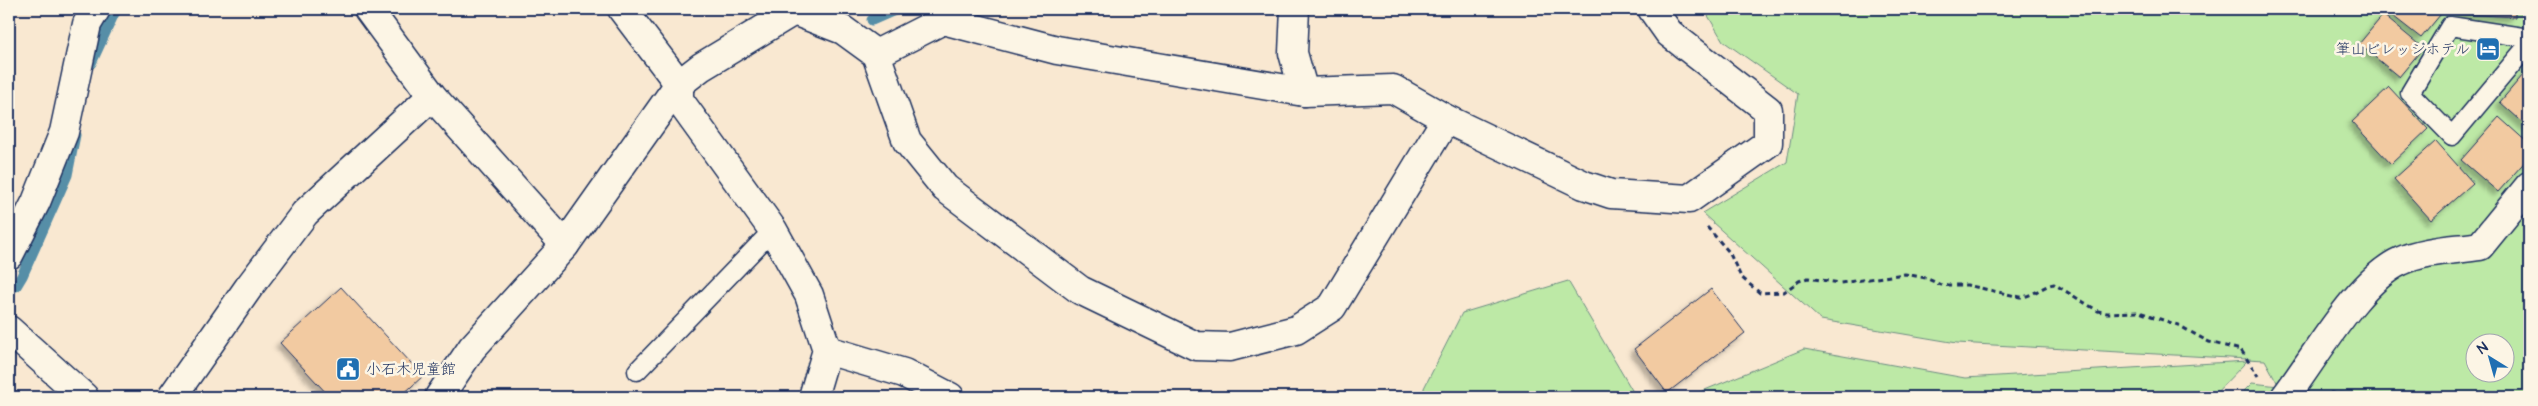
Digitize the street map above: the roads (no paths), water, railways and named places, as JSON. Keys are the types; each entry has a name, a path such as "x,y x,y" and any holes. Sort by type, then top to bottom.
{"street":[{"path":"9,255 36,202 64,132 87,24 96,9"},
{"path":"368,9 432,96 565,245"},
{"path":"622,9 679,92 698,128 773,230 809,295 827,350 813,397"},
{"path":"1296,9 1293,53 1304,92"},
{"path":"876,54 942,20 1057,50 1304,92 1393,89 1446,119 1584,185 1611,194 1689,198 1768,143 1768,110 1669,33 1652,9"},
{"path":"440,397 472,348 565,245 679,92 701,67 795,10 844,30 876,54 907,141 945,188 1080,290 1196,346 1230,347 1296,330 1332,307 1446,119"},
{"path":"172,397 249,287 305,213 432,96"},
{"path":"2289,393 2370,281 2391,266 2411,257 2480,246 2529,186"},
{"path":"9,330 84,397"},
{"path":"827,350 904,373 950,397"}],"lane":[{"path":"2529,38 2450,26 2410,92 2452,136 2529,44"},
{"path":"637,371 773,230"}],"waterway":[{"path":"91,63 116,9"},
{"path":"872,20 897,9"},
{"path":"16,286 67,175 75,135"}],"place":[{"name":"筆山ビレッジホテル","path":"2488,49"},
{"name":"小石木児童館","path":"348,369"}]}
